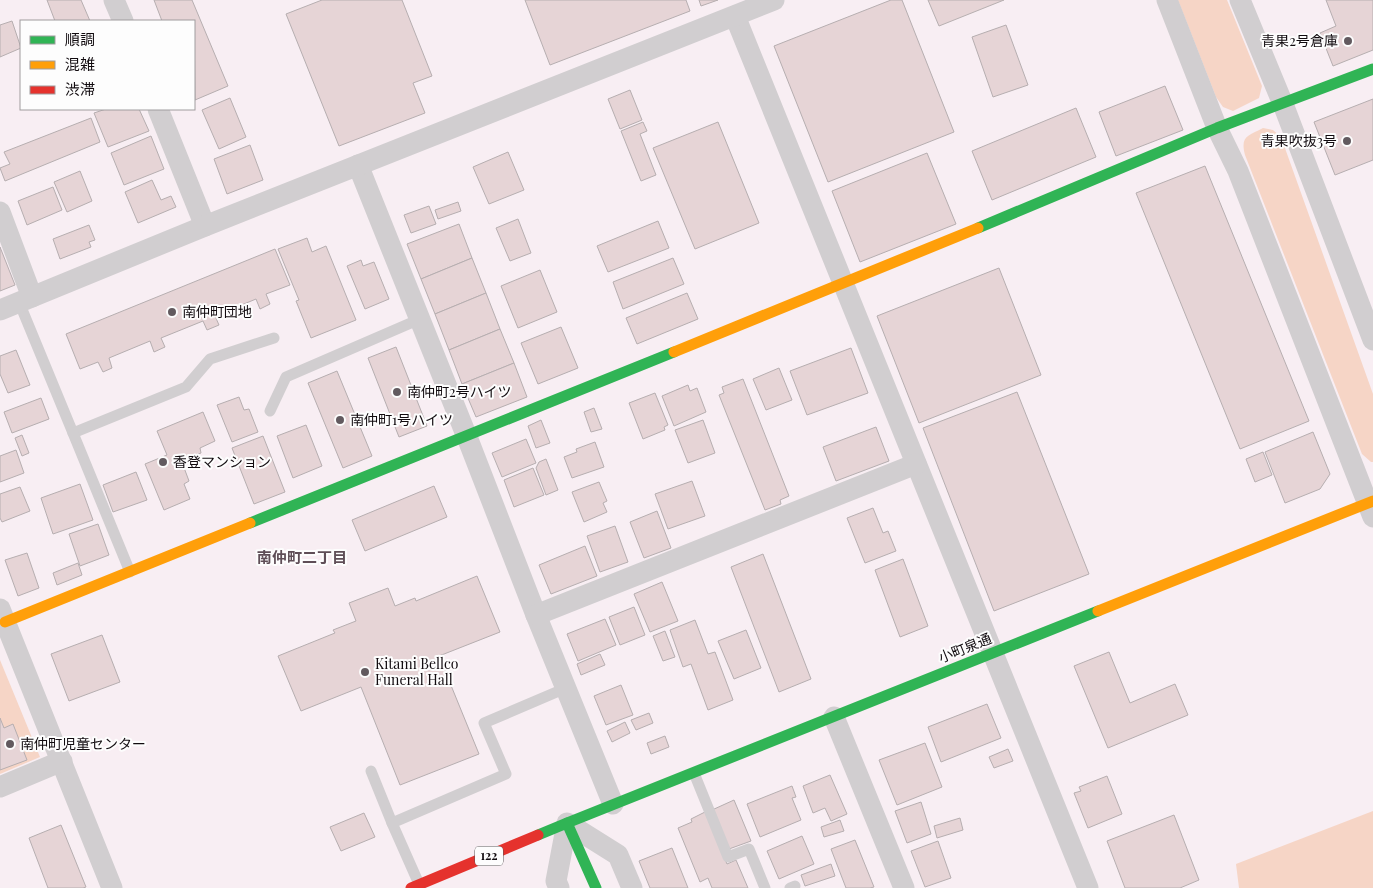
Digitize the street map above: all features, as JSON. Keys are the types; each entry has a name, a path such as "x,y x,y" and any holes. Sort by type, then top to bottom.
{"street":[{"path":"114,0 123,20"},
{"path":"0,212 17,303 205,226 774,0"},
{"path":"1167,0 1217,128 1238,171 1371,507"},
{"path":"1240,0 1368,311 1373,340"},
{"path":"735,16 1088,888"},
{"path":"112,888 3,615 130,572 843,284 1217,128 1373,69"},
{"path":"158,110 205,226"},
{"path":"358,165 613,804"},
{"path":"536,615 916,464"},
{"name":"小町泉通","path":"567,823 992,654 1371,507"},
{"path":"834,717 904,888"},
{"path":"0,787 62,761"},
{"path":"559,888 556,881 567,823"},
{"path":"567,823 596,888"},
{"path":"567,823 618,856 632,888"},
{"name":"122","path":"415,886 567,823"}],"lane":[{"path":"17,303 130,572"},
{"path":"270,411 286,377 420,320"},
{"path":"73,433 186,387 210,359 274,338"},
{"path":"392,823 506,774 484,723 566,688"},
{"path":"371,771 415,886"},
{"path":"694,773 728,857 749,848 765,888"}],"shaded area":[{"path":"1178,0 1227,0 1262,86 1259,98 1233,111 1223,107 1216,97"},
{"path":"1263,128 1273,130 1281,137 1373,394 1373,462 1362,454 1245,155 1244,144 1246,137"},
{"path":"0,660 40,757 0,774"},
{"path":"1373,811 1373,888 1239,888 1236,864"}],"building":[{"path":"47,0 81,0 90,20 55,20"},
{"path":"154,0 192,0 228,86 195,100 195,20 162,20"},
{"path":"322,0 402,0 432,76 413,83 425,113 339,146 286,14"},
{"path":"525,0 686,0 690,11 550,65"},
{"path":"699,0 718,0 701,6"},
{"path":"891,0 902,0 954,132 828,182 774,46"},
{"path":"928,0 1004,0 939,26"},
{"name":"青果2号倉庫","path":"1326,0 1373,0 1373,50 1333,66 1320,33 1336,26"},
{"path":"12,21 20,48 0,57 0,25"},
{"path":"1006,25 1028,85 993,97 972,37"},
{"path":"1165,86 1183,130 1116,156 1099,112"},
{"path":"630,90 642,120 620,129 608,99"},
{"path":"230,98 246,137 219,149 202,110"},
{"name":"青果吹抜3号","path":"1373,99 1373,160 1335,175 1314,122"},
{"path":"1076,108 1096,157 992,200 972,151"},
{"path":"103,110 139,110 149,131 108,147 94,113"},
{"path":"91,118 100,142 5,181 0,168 10,164 4,152"},
{"path":"643,122 647,131 640,134 656,175 641,181 621,131"},
{"path":"718,122 759,223 695,249 653,148"},
{"path":"151,136 164,169 124,185 111,153"},
{"path":"250,145 263,180 227,194 214,159"},
{"path":"508,152 524,190 489,204 473,167"},
{"path":"927,153 956,224 860,262 832,191"},
{"path":"1205,166 1309,421 1240,449 1136,193"},
{"path":"80,171 92,201 67,212 54,182"},
{"path":"152,180 161,200 171,196 176,207 138,223 125,192"},
{"path":"53,187 62,210 27,225 18,201"},
{"path":"458,202 461,211 438,219 435,210"},
{"path":"429,206 436,224 411,233 404,215"},
{"path":"518,219 531,253 510,261 496,228"},
{"path":"658,221 669,248 608,272 597,246"},
{"path":"459,224 472,258 421,279 407,244"},
{"path":"89,225 95,240 89,242 91,247 60,259 53,239"},
{"path":"307,238 312,252 326,246 356,320 311,338 296,301 299,300 278,249"},
{"path":"0,247 15,285 0,291"},
{"name":"南仲町団地","path":"275,249 290,285 266,294 270,304 260,309 256,299 215,316 219,325 207,330 203,321 161,338 165,347 154,352 150,341 109,358 112,368 103,372 98,362 80,369 66,334"},
{"path":"472,258 486,293 435,314 421,279"},
{"path":"673,258 684,284 623,309 613,282"},
{"path":"361,260 363,266 374,262 389,299 365,309 347,266"},
{"path":"999,268 1041,375 919,423 877,316"},
{"path":"540,270 557,312 518,328 501,286"},
{"path":"486,293 500,329 449,350 435,314"},
{"path":"687,293 698,319 637,344 626,318"},
{"path":"561,327 578,368 538,384 521,343"},
{"path":"500,329 514,363 462,384 449,350"},
{"name":"南仲町2号ハイツ","path":"396,347 427,426 399,437 368,358"},
{"path":"851,348 868,393 807,415 790,371"},
{"path":"16,350 30,385 8,393 0,374 0,356"},
{"path":"514,363 527,397 476,417 462,384"},
{"path":"779,368 792,400 766,410 753,379"},
{"name":"南仲町1号ハイツ","path":"337,371 372,456 343,468 308,383"},
{"path":"743,379 789,496 780,500 781,504 765,510 719,395 724,393 722,387"},
{"path":"688,385 690,391 697,388 706,412 674,426 662,396"},
{"path":"1017,392 1089,574 994,611 923,428"},
{"path":"655,393 668,425 664,427 665,430 643,439 629,403"},
{"path":"239,397 244,410 249,409 258,432 232,442 217,405"},
{"path":"41,398 49,419 12,433 4,412"},
{"path":"594,408 602,429 591,432 584,412"},
{"name":"香登マンション","path":"203,412 215,441 200,448 201,453 183,460 181,455 174,458 177,467 183,465 189,481 184,484 190,499 164,510 145,464 167,455 157,431"},
{"path":"541,420 550,443 536,448 528,426"},
{"path":"703,420 715,453 688,463 675,430"},
{"path":"306,425 322,466 293,478 277,436"},
{"path":"876,427 889,461 836,481 823,447"},
{"path":"1313,432 1330,474 1320,489 1285,503 1265,452"},
{"path":"22,435 29,453 22,456 15,438"},
{"path":"263,436 285,492 254,504 232,448"},
{"path":"526,439 536,463 502,477 492,453"},
{"path":"595,442 604,467 572,478 564,457 577,452 576,449"},
{"path":"16,450 24,473 0,482 0,456"},
{"path":"1263,452 1272,475 1255,482 1246,459"},
{"path":"546,459 558,490 546,495 536,468 539,462"},
{"path":"533,468 544,495 514,507 504,480"},
{"path":"136,472 147,500 113,512 103,485"},
{"path":"692,481 705,516 668,529 655,494"},
{"path":"599,482 607,501 603,503 607,512 584,522 572,492"},
{"path":"80,484 93,520 53,534 41,498"},
{"path":"434,486 447,517 365,551 352,520"},
{"path":"20,487 30,511 2,522 0,518 0,494"},
{"path":"873,508 883,533 888,531 896,551 865,563 847,518"},
{"path":"657,511 671,548 644,558 630,522"},
{"path":"98,524 109,555 80,566 69,534"},
{"path":"615,526 628,562 600,572 587,536"},
{"path":"585,546 597,576 551,594 539,565"},
{"path":"27,553 39,588 18,596 5,560"},
{"path":"763,554 811,679 779,692 731,567"},
{"path":"903,559 928,626 900,637 875,570"},
{"path":"78,563 82,575 57,585 53,573"},
{"name":"Kitami Bellco Funeral Hall","path":"477,576 500,632 439,656 479,754 400,785 361,687 301,711 278,656 335,633 333,630 356,621 349,603 388,588 395,606 415,598 416,601"},
{"path":"662,582 678,621 650,632 634,594"},
{"path":"634,607 645,635 620,645 609,617"},
{"path":"605,619 616,645 578,661 567,634"},
{"path":"695,620 708,654 715,652 733,700 708,710 691,664 683,667 670,630"},
{"path":"746,630 761,668 734,679 718,641"},
{"path":"665,631 675,657 663,661 653,636"},
{"path":"102,635 120,682 69,701 51,654"},
{"path":"1109,652 1130,703 1175,684 1188,715 1108,748 1074,666"},
{"path":"600,654 605,665 581,675 577,664"},
{"path":"621,685 633,715 606,725 594,696"},
{"path":"987,704 1001,738 941,762 928,727"},
{"path":"649,713 653,723 636,730 631,720"},
{"name":"南仲町児童センター","path":"0,718 4,728 13,724 27,760 0,770"},
{"path":"625,722 630,733 612,742 607,731"},
{"path":"665,736 669,747 651,754 647,743"},
{"path":"925,743 942,787 897,805 879,760"},
{"path":"1008,749 1013,761 994,768 989,757"},
{"path":"830,775 847,814 831,821 825,808 813,813 803,786"},
{"path":"1107,776 1122,814 1088,828 1074,793 1081,791 1079,787"},
{"path":"792,786 796,797 792,798 801,820 760,837 747,804"},
{"path":"734,800 751,841 729,849 712,810"},
{"path":"921,802 931,834 907,843 895,811"},
{"path":"705,812 727,864 736,860 748,888 712,888 708,878 700,882 678,828 692,822 691,819"},
{"path":"364,813 375,837 341,851 330,827"},
{"path":"1174,815 1199,880 1180,888 1125,888 1107,841"},
{"path":"960,818 963,830 937,838 934,826"},
{"path":"840,820 844,831 824,837 821,827"},
{"path":"61,825 86,887 48,888 29,838"},
{"path":"802,836 814,864 779,879 767,851"},
{"path":"855,840 874,887 846,888 831,849"},
{"path":"938,841 951,878 925,887 911,851"},
{"path":"672,848 688,888 650,888 639,861"},
{"path":"831,864 835,876 805,886 801,875"}],"traffic: fast":[{"path":"978,228 1217,128 1373,69"},
{"path":"250,523 674,352"},
{"path":"567,823 1098,611"},
{"path":"538,835 567,823 596,888"}],"traffic: slow":[{"path":"674,352 978,228"},
{"path":"1098,611 1373,501"},
{"path":"5,622 250,523"}],"traffic: jam":[{"path":"411,888 538,835"}],"place":[{"name":"青果2号倉庫","path":"1348,41"},
{"name":"青果吹抜3号","path":"1347,141"},
{"name":"南仲町団地","path":"172,312"},
{"name":"南仲町2号ハイツ","path":"397,392"},
{"name":"南仲町1号ハイツ","path":"340,420"},
{"name":"香登マンション","path":"163,462"},
{"name":"Kitami Bellco Funeral Hall","path":"365,672"},
{"name":"南仲町児童センター","path":"10,744"}],"district":[{"name":"南仲町二丁目","path":"302,558"}]}
